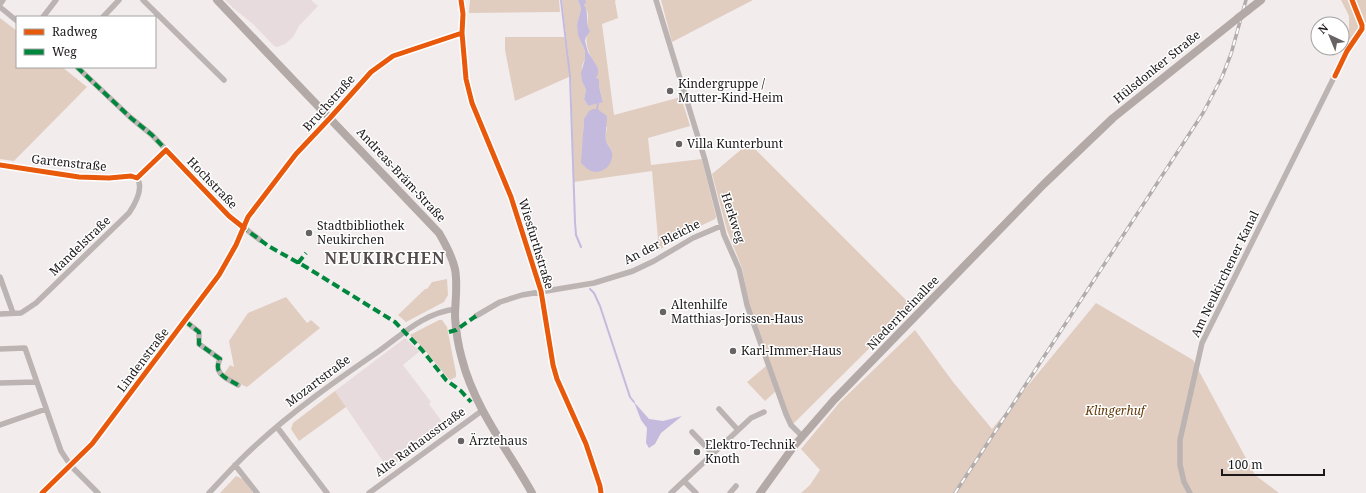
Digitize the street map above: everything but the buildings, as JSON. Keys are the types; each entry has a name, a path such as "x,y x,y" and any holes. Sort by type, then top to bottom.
{"main road":[{"name":"Andreas-Bräm-Straße","path":"217,0 439,233 448,249 455,269 456,330 462,360 469,382 483,410 532,493"},
{"name":"Hülsdonker Straße","path":"1072,157 1113,118 1261,0"},
{"name":"Niederrheinallee","path":"760,493 802,436 834,400 1072,157"}],"street":[{"path":"3,0 0,6 16,20"},
{"path":"44,16 56,0"},
{"path":"104,16 119,0"},
{"path":"143,0 224,80"},
{"name":"Wiesfurthstraße","path":"461,0 466,79 472,103 511,197 541,292 553,365 557,379 586,444 601,493"},
{"name":"Herkweg","path":"656,0 704,160 721,226 739,269 747,305 786,414 791,425 802,436"},
{"name":"Am Neukirchener Kanal","path":"1190,493 1184,482 1180,465 1180,440 1202,343 1347,52 1362,30 1362,25 1352,0"},
{"name":"Bruchstraße","path":"244,228 248,217 280,175 304,146 371,72 388,59 462,33"},
{"name":"Hochstraße","path":"78,68 131,118 152,135 229,216 260,240"},
{"path":"137,178 166,150"},
{"name":"Gartenstraße","path":"0,165 79,176 109,178 131,176 137,178"},
{"name":"Mandelstraße","path":"0,314 21,313 26,311 46,295 129,213 136,202 139,190 140,182 137,178"},
{"name":"An der Bleiche","path":"476,316 500,302 522,295 594,284 633,271 654,261 693,238 721,226"},
{"name":"Lindenstraße","path":"42,493 92,444 219,275 244,228"},
{"path":"0,278 13,313"},
{"name":"Mozartstraße","path":"209,493 255,445 340,378 382,349 404,331 442,311 456,309"},
{"path":"185,320 199,332 199,344 220,359 217,365 220,373 238,385"},
{"path":"0,349 25,348 61,451 71,466 98,493"},
{"path":"0,383 36,382"},
{"path":"0,425 46,409"},
{"path":"719,409 738,430"},
{"name":"Alte Rathausstraße","path":"369,493 483,410"},
{"path":"671,493 751,418 764,412"},
{"path":"277,427 327,493"},
{"path":"692,432 713,454"},
{"path":"235,465 257,493"},
{"path":"684,481 696,493"},
{"path":"730,493 736,486"}],"shaded area":[{"path":"225,0 311,0 318,6 299,26 293,37 285,44 277,47 274,46 253,24"},
{"path":"578,0 585,0 586,2 584,5 587,12 587,25 590,31 585,41 588,52 598,68 596,78 599,79 603,102 588,106 584,99 586,90 582,81 581,73 585,59 585,51 578,35 577,24 581,9"},
{"path":"597,109 607,116 606,141 612,152 609,165 599,172 591,171 581,163 584,119 589,111"},
{"path":"405,338 420,351 403,365 431,402 429,404 446,427 388,469 335,391"},
{"path":"634,402 649,419 663,421 682,416 661,433 655,444 649,448 646,443 647,428 641,420"}],"green space":[{"path":"470,0 559,0 560,12 469,13"},
{"path":"562,0 578,0 581,9 577,24 585,51 585,59 582,66 582,81 586,90 584,99 588,106 603,101 599,83 596,78 598,68 588,48 588,12 584,5 585,0 616,0 618,18 602,24 614,115 681,97 690,126 648,138 651,165 702,159 716,217 715,219 692,230 659,250 652,171 574,182 571,76 515,101 505,50 505,37 565,37 569,60","holes":["584,119 607,127 605,140 612,151 583,134"]},
{"path":"661,0 753,0 672,42"},
{"path":"1341,0 1366,0 1366,22 1350,43 1350,16"},
{"path":"0,18 16,30 16,68 63,68 87,87 14,161 0,159"},
{"path":"749,143 912,306 792,425 749,305 742,268 727,230 712,174"},
{"path":"447,279 448,295 444,302 406,322 398,315 425,289 427,289 432,282"},
{"path":"286,297 307,323 311,320 320,328 247,387 224,374 230,365 234,367 229,341 248,313"},
{"name":"Klingerhuf","path":"1096,303 1193,360 1255,475 1279,493 801,493 810,485 820,470 801,449 840,402 915,330 953,382 992,429"},
{"path":"439,320 442,320 447,327 456,373 456,377 450,380 410,335"},
{"path":"766,366 776,391 765,401 747,382"},
{"path":"335,391 346,407 299,441 291,429 293,423"},
{"path":"236,476 243,479 253,493 220,493"}],"waterway":[{"path":"561,0 570,76 576,235 581,247"},
{"path":"597,109 598,103"},
{"path":"590,289 594,293 600,306 630,397 634,402"}],"railway":[{"path":"955,493 1203,113 1222,77 1231,54 1246,0"}],"marked path":[{"path":"78,68 131,118 152,135 168,152"},
{"path":"241,226 270,247 306,267 395,322 422,350 446,380 461,391 471,402"},
{"path":"298,263 306,253"},
{"path":"449,332 456,330 476,316"},
{"path":"185,321 199,332 199,344 220,359 218,369 222,375 238,385"}],"cycle path":[{"path":"461,0 466,79 472,103 511,197 541,291 553,365 557,379 586,444 601,493"},
{"path":"1335,76 1347,51 1362,29 1362,25 1352,0"},
{"path":"42,493 92,444 219,275 236,245 248,217 296,154 371,72 393,56 462,33"},
{"path":"0,165 79,177 109,178 131,176 137,178 166,150 229,216 244,228"}],"place":[{"name":"Kindergruppe / Mutter-Kind-Heim","path":"670,91"},
{"name":"Villa Kunterbunt","path":"679,144"},
{"name":"Stadtbibliothek Neukirchen","path":"309,233"},
{"name":"Altenhilfe Matthias-Jorissen-Haus","path":"663,312"},
{"name":"Karl-Immer-Haus","path":"733,351"},
{"name":"Ärztehaus","path":"461,441"},
{"name":"Elektro-Technik Knoth","path":"697,452"}],"district":[{"name":"NEUKIRCHEN","path":"385,258"}]}
